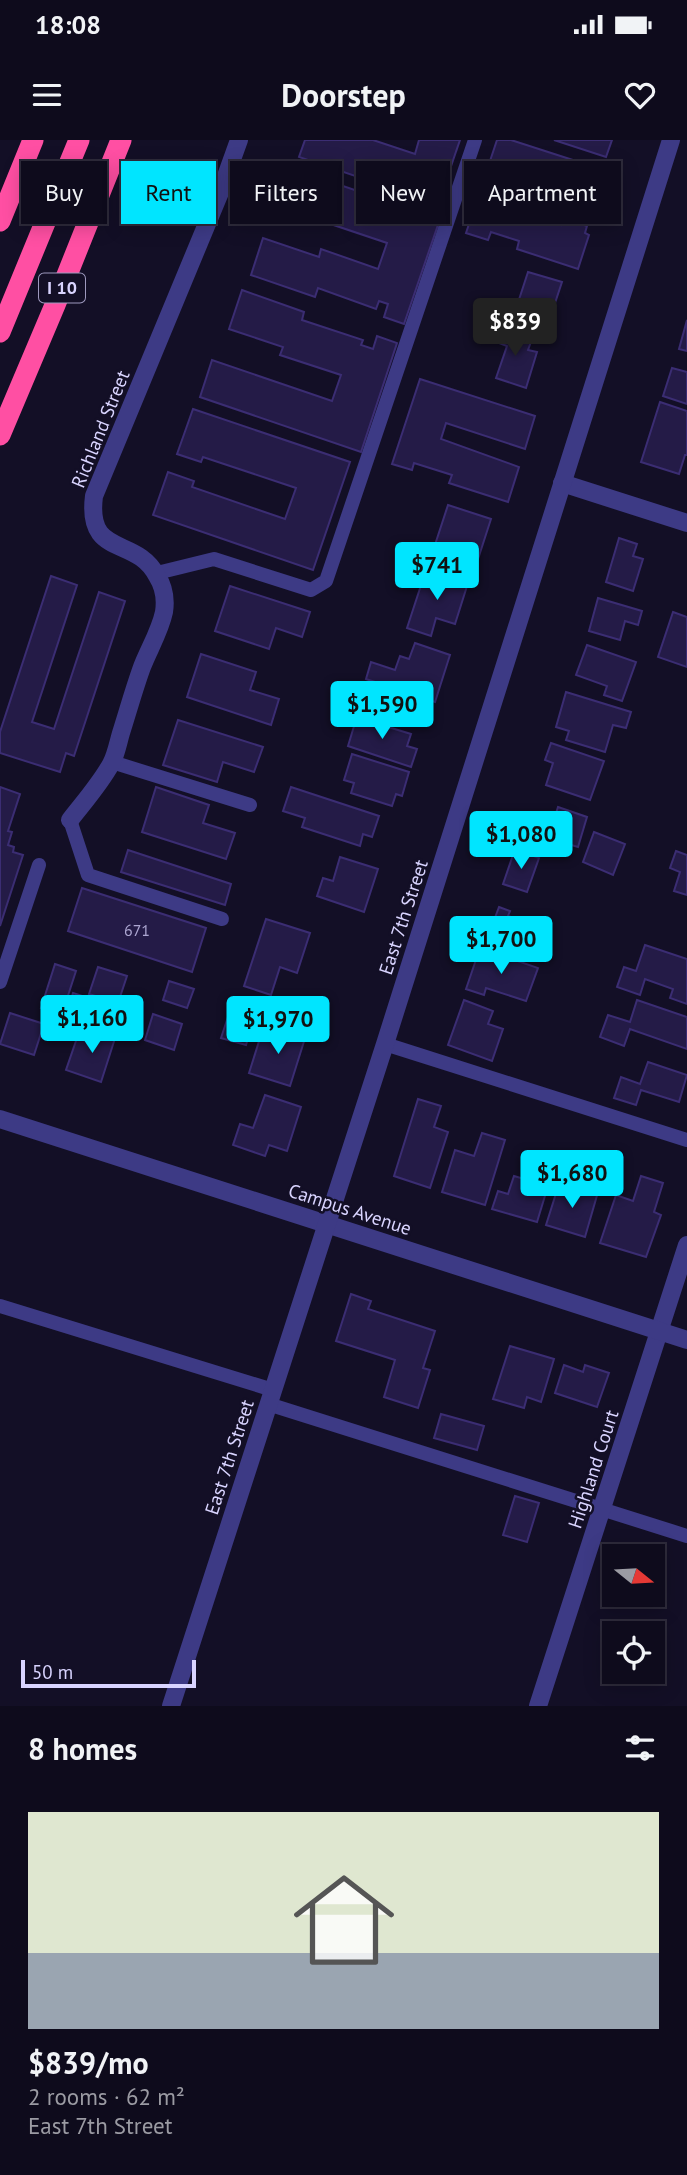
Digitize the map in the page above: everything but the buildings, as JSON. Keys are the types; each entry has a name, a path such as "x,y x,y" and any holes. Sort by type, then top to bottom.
{"highway":[{"path":"0,221 33,140"},
{"path":"0,332 79,140"},
{"name":"I 10","path":"0,435 121,140"}],"street":[{"name":"Richland Street","path":"157,573 144,559 101,537 94,525 94,496 221,190 239,140"},
{"name":"East 7th Street","path":"171,1706 385,1044 670,140"},
{"path":"562,483 687,523"},
{"path":"70,820 112,762 142,668 164,611 164,593 157,573"},
{"name":"Campus Avenue","path":"0,1119 687,1340"},
{"name":"Highland Court","path":"538,1706 687,1245"}],"lane":[{"path":"157,573 214,559 311,590 326,581 474,140"},
{"path":"112,762 250,805"},
{"path":"70,820 88,875 222,919"},
{"path":"0,982 39,865"},
{"path":"385,1044 687,1140"},
{"path":"0,1306 687,1536"}]}
